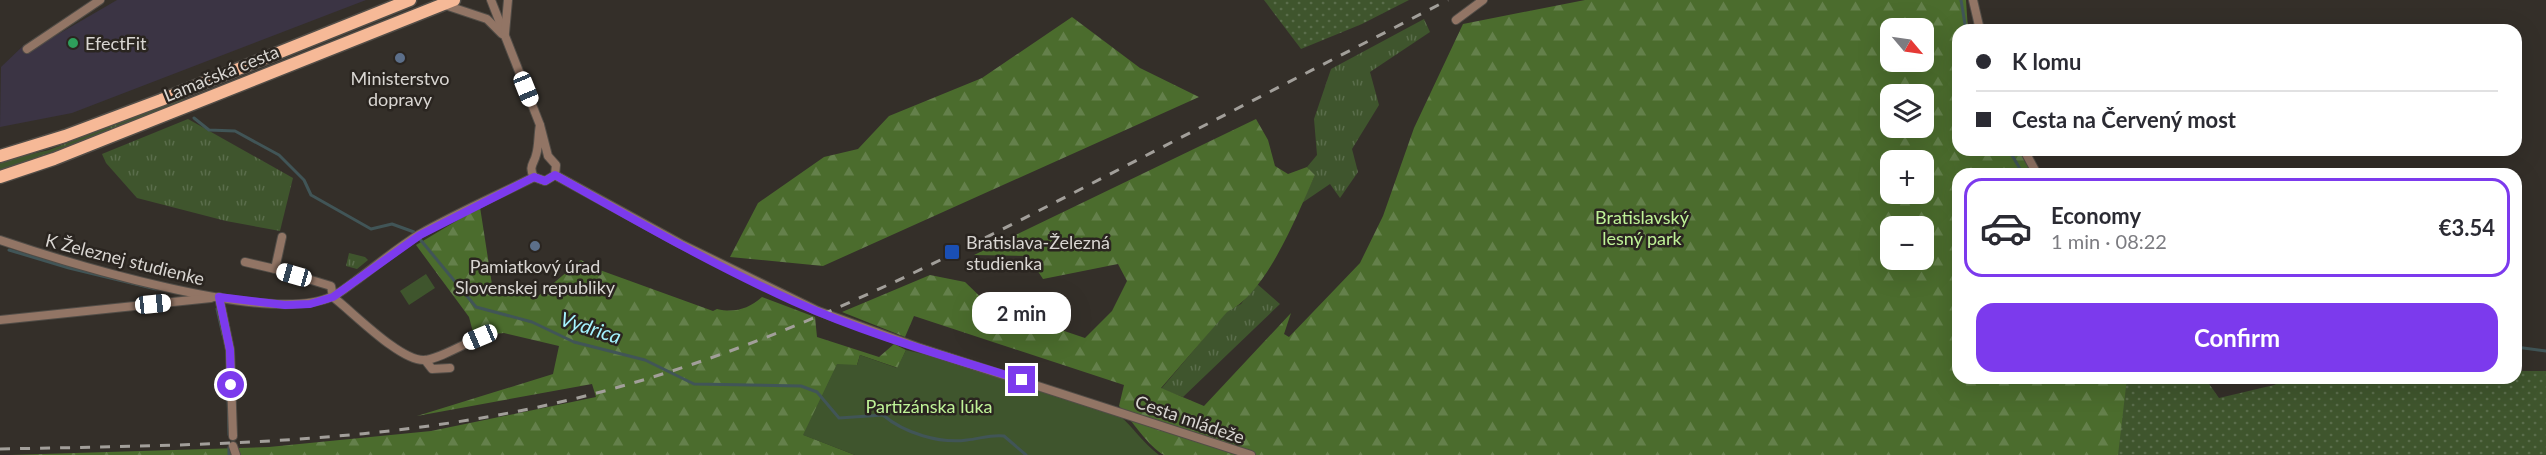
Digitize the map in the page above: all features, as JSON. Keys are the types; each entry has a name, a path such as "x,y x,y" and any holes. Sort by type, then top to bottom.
{"main road":[{"name":"Lamačská cesta","path":"0,156 65,136 161,100 410,0"},
{"name":"Lamačská cesta","path":"0,177 54,159 449,2"}],"street":[{"path":"27,49 100,0"},
{"path":"491,0 540,125 548,156 556,165 555,175 545,181 534,177 530,166 536,157 540,125"},
{"path":"505,37 508,0"},
{"path":"1456,20 1483,0"},
{"path":"1973,0 1979,24"},
{"path":"449,2 487,19 505,37"},
{"path":"536,157 548,156"},
{"name":"Cesta mládeže","path":"555,175 671,239 793,301 917,347 1251,455"},
{"name":"K Železnej studienke","path":"0,240 72,264 219,297 285,305 310,304 333,297 420,235 534,177"},
{"path":"275,269 282,237"},
{"path":"245,262 331,286 333,297 390,346 408,357 425,360 480,337"},
{"path":"0,320 219,297 230,350 233,436"},
{"path":"425,360 432,369 450,369"},
{"path":"233,446 236,455"}],"shaded area":[{"path":"117,0 366,0 72,113 0,127 1,67 24,45 38,46"}],"green space":[{"path":"1264,0 1409,0 1362,24 1301,49"},
{"name":"Bratislavský lesný park","path":"1585,0 1966,0 1968,24 1952,24 1952,156 2025,156 2034,168 1952,168 1952,384 2153,384 2143,455 1164,455 1146,439 1119,406 1124,385 914,316 905,337 842,312 930,275 965,282 990,306 1085,338 1112,311 1127,281 1118,264 1043,279 1028,256 974,255 1256,119 1268,140 1275,166 1288,174 1307,167 1315,175 1290,231 1268,271 1242,302 1227,312 1161,388 1204,406 1291,313 1284,334 1289,337 1360,263 1383,216 1414,128 1463,24"},
{"path":"1072,17 1140,68 1199,97 823,266 730,257 758,203 824,157 858,149 889,116 982,78"},
{"path":"1424,19 1430,32 1370,72 1379,105 1352,149 1358,172 1340,198 1330,184 1302,203 1315,175 1307,167 1317,155 1314,119 1331,69"},
{"path":"183,98 184,101 24,164 0,171 0,161 49,150"},
{"path":"188,119 293,178 280,231 226,221 137,198 106,163 102,154"},
{"path":"480,207 493,291 537,297 581,260 597,269 713,311 741,309 762,297 815,317 817,337 879,357 894,344 906,350 898,368 860,355 857,365 837,365 804,435 855,455 9,455 269,447 431,431 596,397 592,384 417,416 553,374 559,346 504,333 474,336 469,317 416,245"},
{"path":"349,253 368,260 357,269 346,266"},
{"path":"426,274 435,288 409,305 400,291"},
{"path":"1256,283 1280,304 1183,397 1161,389 1227,311 1241,304"},
{"name":"Partizánska lúka","path":"906,350 940,358 1119,415 1159,455 855,455 803,435 837,364 857,365 860,355 897,368"},
{"path":"2522,371 2546,371 2546,455 2118,455 2126,384 2209,384 2219,398 2274,385 2522,384"}],"waterway":[{"path":"1961,0 1965,24"},
{"name":"Vydrica","path":"194,118 209,130 235,131 279,155 304,180 311,195 371,229 392,224 414,232 476,307 532,322 574,342 645,360 694,384 801,386 817,392 839,418 883,415 901,427 934,439 956,441 1004,436 1026,455"},
{"path":"2012,156 2020,168"},
{"path":"9,250 69,268 156,289"},
{"path":"217,309 223,335"},
{"path":"2522,348 2546,351"},
{"path":"228,395 229,435"},
{"path":"229,447 229,455"}],"railway":[{"path":"0,449 215,444 357,434 499,415 638,382 769,336 833,310 958,252 1448,0"}],"place":[{"name":"EfectFit","path":"73,43"},
{"name":"Ministerstvo dopravy","path":"400,58"},
{"name":"Pamiatkový úrad Slovenskej republiky","path":"535,246"},
{"name":"Bratislava-Železná studienka","path":"952,252"}],"route":[{"path":"231,385 230,350 219,297 285,305 310,304 333,297 420,235 499,192 534,177 545,181 555,175 624,214 793,301 917,347 1022,380"}]}
